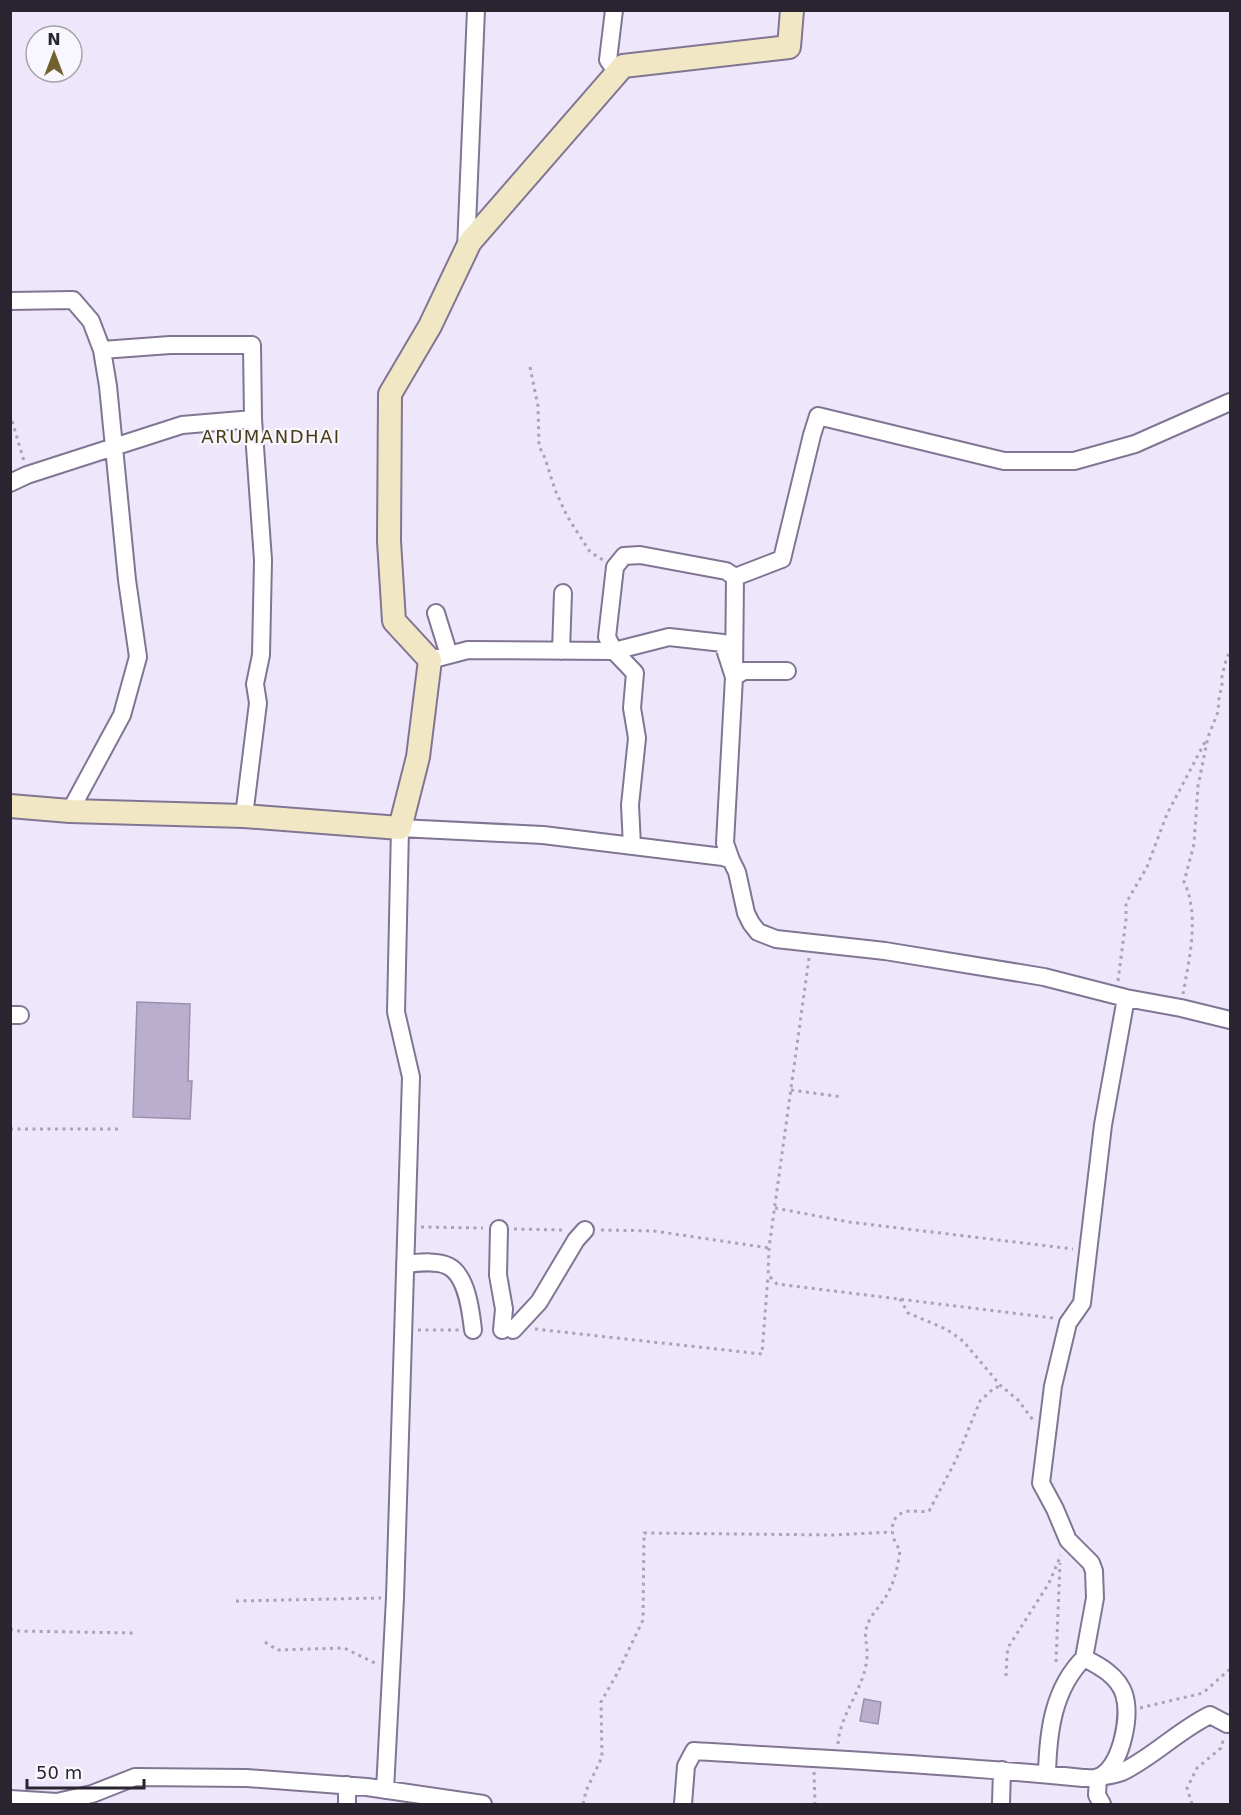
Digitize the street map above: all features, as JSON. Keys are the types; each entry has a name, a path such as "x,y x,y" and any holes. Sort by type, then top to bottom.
{"street":[{"path":"466,251 476,10"},
{"path":"614,10 608,60 617,72"},
{"path":"440,657 394,621 389,541 390,394 430,326 470,242 622,66 789,47 792,10"},
{"path":"10,301 73,300 91,321 102,350 108,387 127,580 138,657 122,715 70,811"},
{"path":"102,350 170,345 252,345 253,419 263,560 261,655 255,684 258,703 244,816"},
{"path":"735,577 782,559 818,416 1004,461 1074,461 1135,444 1230,402"},
{"path":"10,483 27,475 182,425 253,419"},
{"path":"632,846 630,805 637,738 632,708 635,672 614,651 607,637 615,567 624,556 640,555 726,571 735,577"},
{"path":"735,577 734,677 725,843 737,872 746,913 758,932 776,939 885,951 1032,975 1230,1020"},
{"path":"561,651 563,593"},
{"path":"385,1790 395,1598 411,1077 396,1012 400,828 440,657 436,613"},
{"path":"440,657 468,650 614,651 669,637 723,643 734,677"},
{"path":"734,677 744,671 787,671"},
{"path":"10,806 70,811 244,816 400,828 543,834 723,857 731,860"},
{"path":"1047,1774 1047,1748 1053,1714 1073,1669 1084,1658 1091,1629 1096,1581 1091,1563 1074,1549 1041,1483 1053,1386 1068,1323 1082,1303 1103,1125 1126,998"},
{"path":"499,1229 498,1275 507,1330"},
{"path":"507,1330 539,1302 576,1240 585,1230"},
{"path":"405,1264 435,1263 449,1266 461,1280 469,1299 474,1330"},
{"path":"1084,1658 1103,1667 1116,1681 1124,1694 1127,1712 1122,1744 1107,1771 1098,1777"},
{"path":"683,1804 686,1766 694,1751 1002,1770 1083,1778 1120,1773 1198,1721 1210,1716 1229,1724"},
{"path":"1002,1770 1002,1804"},
{"path":"10,1799 57,1802 92,1794 135,1777 246,1778 347,1785 483,1804"},
{"path":"1098,1777 1097,1795 1102,1804"},
{"path":"347,1785 347,1804"}],"path":[{"path":"530,367 538,406 539,446 555,490 567,516 590,552 615,567"},
{"path":"10,414 27,475"},
{"path":"1126,998 1118,985 1126,903 1147,867 1167,814 1208,737 1218,712 1222,676 1230,651"},
{"path":"1181,1008 1192,938 1189,892 1184,882 1194,844 1198,786 1208,737"},
{"path":"507,1330 541,1329 762,1354 769,1248 811,944"},
{"path":"791,1090 842,1097"},
{"path":"10,1130 122,1129"},
{"path":"775,1208 849,1222 1089,1251"},
{"path":"768,1275 777,1284 1051,1317 1068,1323"},
{"path":"900,1299 908,1313 946,1329 963,1341 1001,1386 1018,1400 1034,1421 1047,1433"},
{"path":"403,1330 474,1330"},
{"path":"838,1759 839,1733 846,1713 857,1694 867,1657 865,1634 870,1619 887,1596 898,1565 900,1550 892,1540 892,1527 898,1516 905,1512 929,1511 956,1460 980,1401 994,1388 1001,1386"},
{"path":"583,1804 586,1791 602,1757 601,1702 643,1620 644,1533 892,1532"},
{"path":"1056,1662 1060,1561 1065,1533"},
{"path":"1006,1676 1007,1654 1010,1646 1060,1561"},
{"path":"236,1601 395,1598"},
{"path":"10,1629 15,1631 134,1633"},
{"path":"265,1642 277,1650 344,1648 392,1671"},
{"path":"1127,1712 1203,1693 1230,1669"},
{"path":"1192,1804 1187,1788 1197,1768 1221,1748 1229,1724"},
{"path":"813,1758 815,1804"}],"building":[{"path":"137,1002 190,1004 188,1081 192,1081 190,1119 133,1117"},
{"path":"864,1699 881,1702 878,1724 860,1721"}],"district":[{"name":"ARUMANDHAI","path":"271,437"}]}
